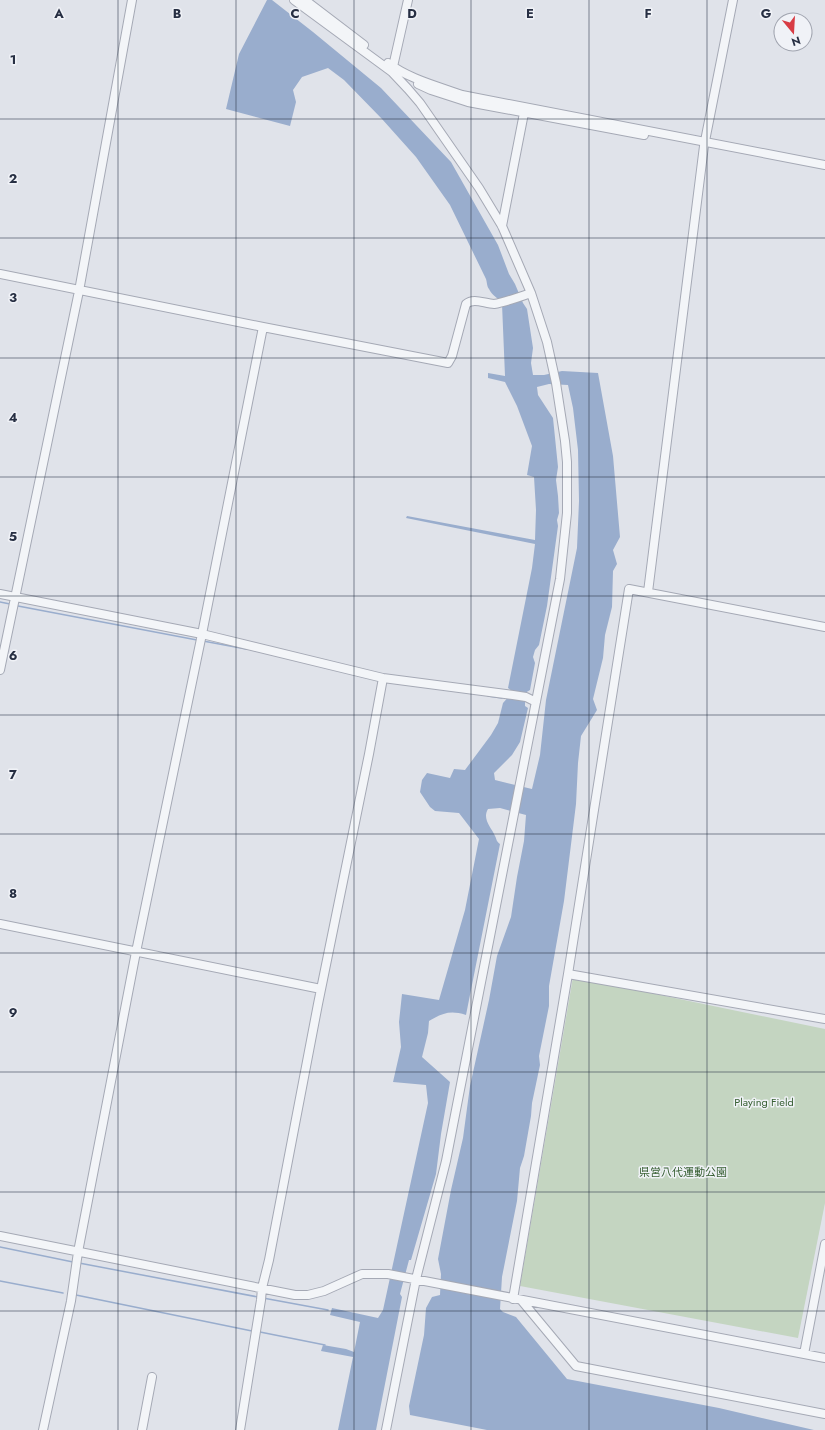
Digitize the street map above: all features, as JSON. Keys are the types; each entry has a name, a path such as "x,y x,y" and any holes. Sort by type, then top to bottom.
{"street":[{"path":"0,670 79,290 132,0"},
{"path":"294,0 393,70 431,90 468,102 524,113 705,143 825,171"},
{"path":"305,0 393,70 420,102 479,188 502,226 527,294 547,342 556,383 567,462 568,513 560,579 446,1161 416,1279 386,1430"},
{"path":"393,70 408,0"},
{"path":"648,592 705,143 733,0"},
{"path":"393,70 462,95 825,165"},
{"path":"502,226 524,113"},
{"path":"0,274 263,328 448,363 452,356 468,301 493,304 527,294"},
{"path":"43,1430 70,1301 78,1252 136,952 263,328"},
{"path":"513,1299 568,974 629,589 825,627"},
{"path":"0,594 383,678 526,697 536,702"},
{"path":"240,1430 262,1288 269,1260 383,678"},
{"path":"0,924 321,989"},
{"path":"568,974 825,1019"},
{"path":"0,1236 295,1295 308,1295 324,1291 362,1274 388,1274 522,1301 825,1358"},
{"path":"804,1354 825,1244"},
{"path":"522,1301 576,1366 825,1414"},
{"path":"142,1430 152,1376"}],"green space":[{"name":"県営八代運動公園","path":"573,977 825,1029 825,1203 798,1338 520,1286"}],"water":[{"path":"267,0 272,0 381,88 451,162 498,245 509,274 527,309 533,348 531,363 533,375 544,375 562,371 598,373 613,456 620,537 613,550 617,564 613,571 612,607 605,635 603,658 593,699 597,710 581,736 576,804 564,901 549,986 549,1006 539,1056 540,1065 532,1103 524,1156 520,1168 517,1201 502,1277 500,1309 503,1312 516,1317 567,1379 719,1408 814,1430 487,1430 410,1415 409,1406 424,1335 426,1308 432,1297 440,1295 441,1274 438,1259 451,1190 463,1138 470,1086 497,956 511,917 524,841 526,815 500,808 488,809 486,813 488,823 500,844 466,1015 447,1013 429,1021 428,1033 422,1057 450,1082 436,1174 400,1294 402,1297 376,1430 338,1430 353,1357 321,1351 323,1345 354,1352 360,1322 330,1315 332,1308 378,1318 383,1310 428,1103 426,1085 393,1082 401,1047 399,1022 402,994 439,1000 465,910 479,839 459,813 435,811 430,807 420,792 422,780 427,773 450,778 454,769 465,770 491,735 498,723 503,703 513,692 508,688 532,568 535,544 406,518 407,516 535,540 536,510 534,477 527,475 532,446 517,406 505,382 488,378 488,373 505,376 502,304 488,288 486,279 450,205 416,157 344,80 328,68 302,77 293,90 296,102 290,126 226,109 239,54","holes":["549,384 568,385 573,408 578,450 579,501 577,548 546,700 540,755 532,789 495,780 494,773 512,755 520,742 528,708 525,706 525,693 530,690 535,663 533,657 535,650 539,645 547,606 558,526 557,520 559,513 556,480 558,467 553,418 538,395 537,387"]}],"waterway":[{"path":"0,602 10,604"},
{"path":"18,606 197,640"},
{"path":"203,641 246,649"},
{"path":"488,696 502,698"},
{"path":"0,1247 73,1262"},
{"path":"79,1263 258,1297"},
{"path":"0,1281 63,1293"},
{"path":"76,1295 252,1331"},
{"path":"263,1298 328,1310"},
{"path":"260,1332 325,1345"}],"park label":[{"name":"Playing Field","path":"764,1102"}]}
